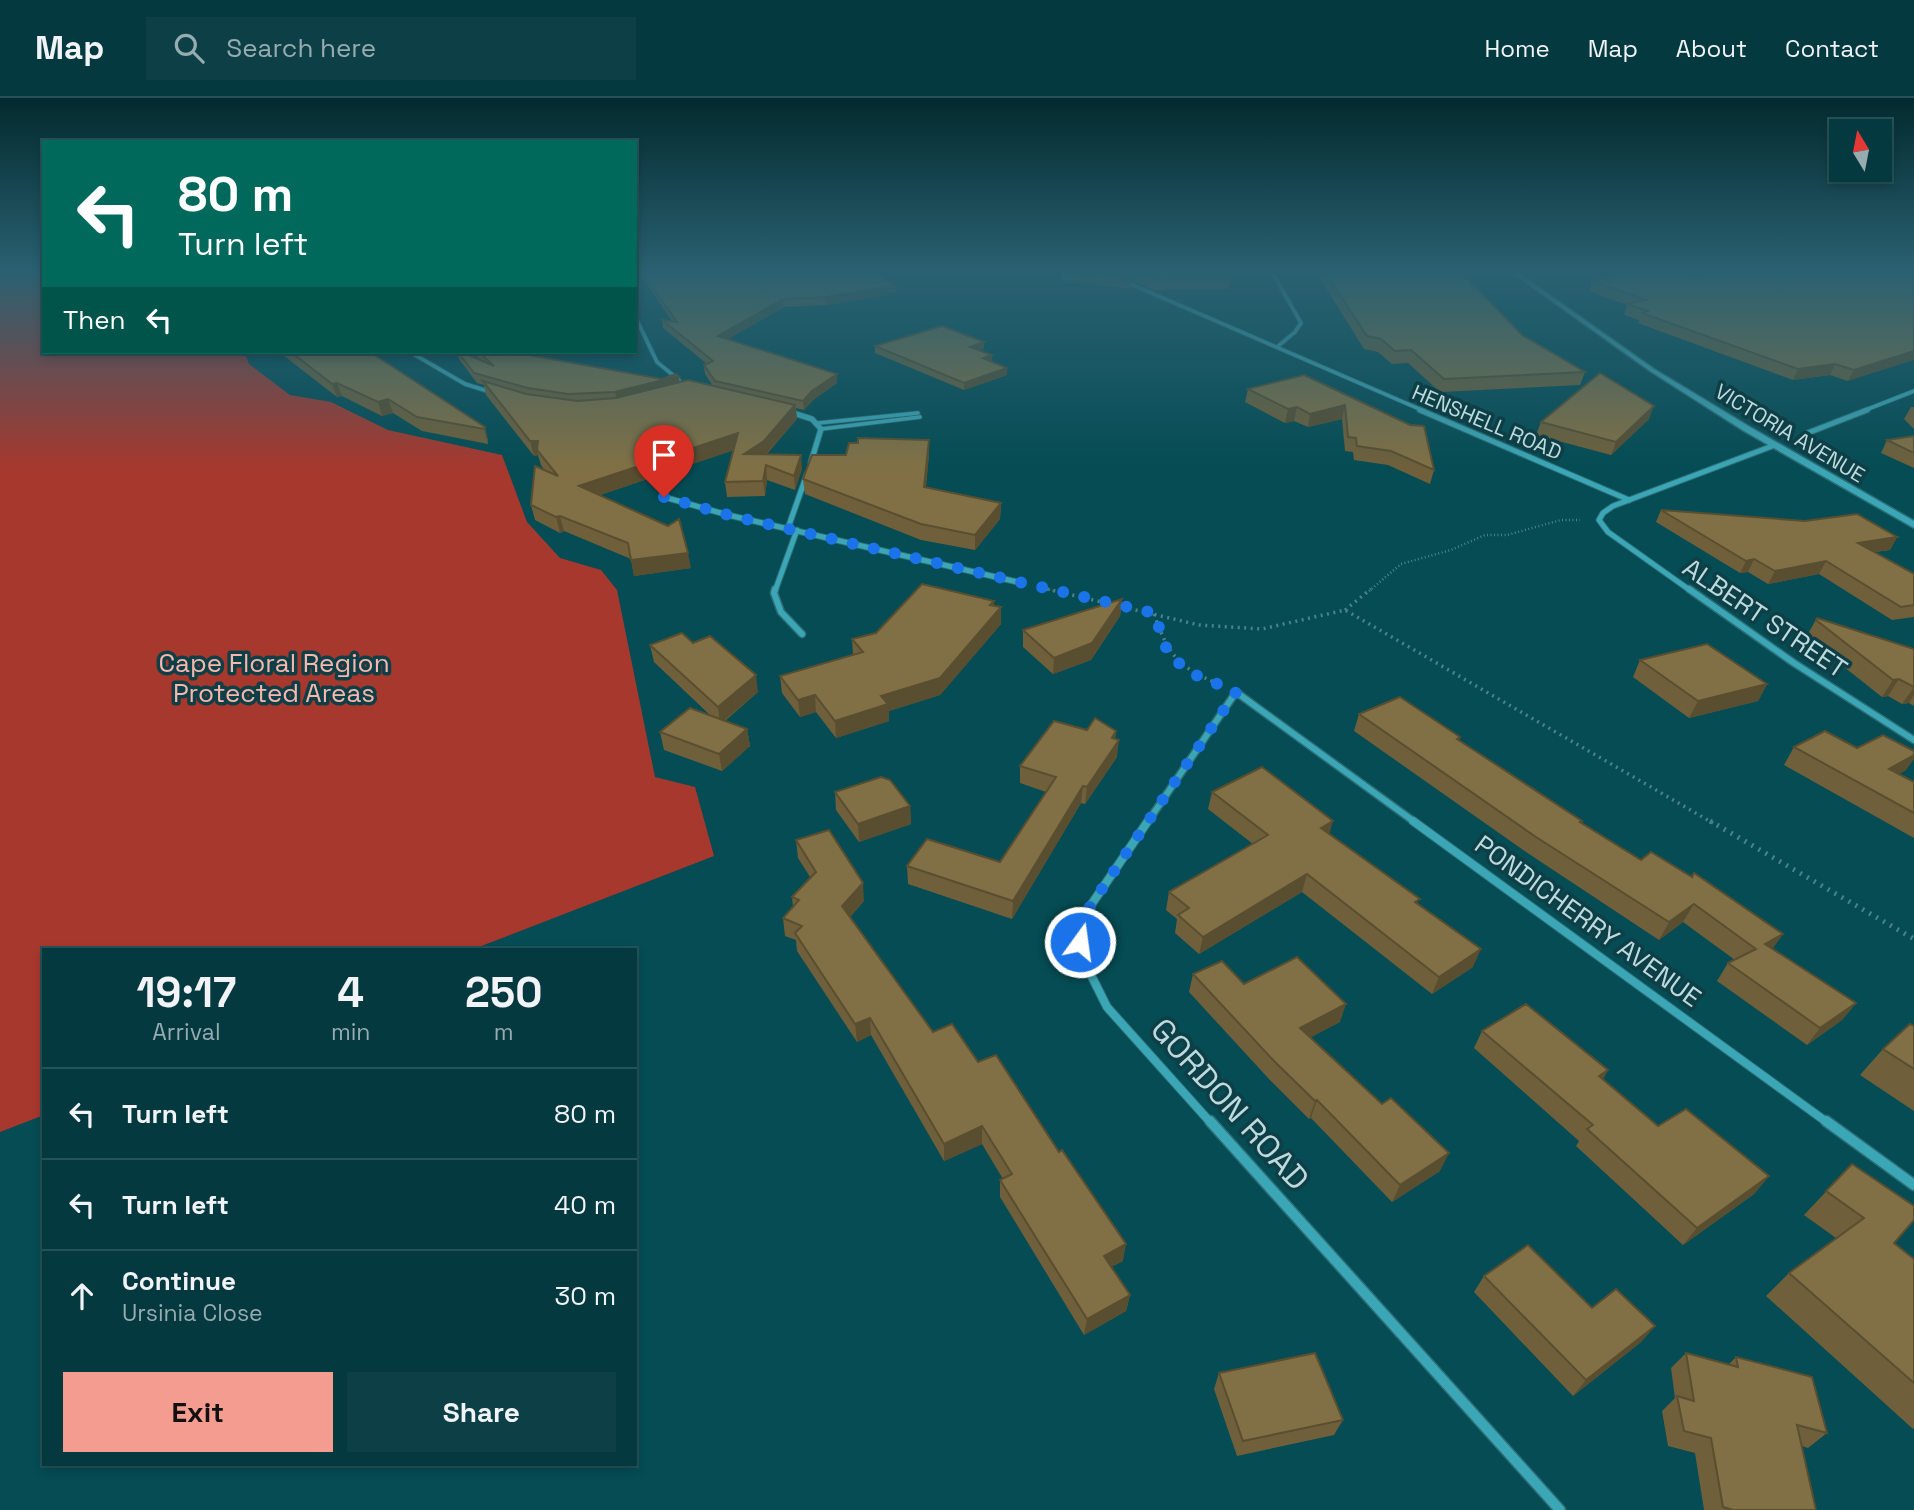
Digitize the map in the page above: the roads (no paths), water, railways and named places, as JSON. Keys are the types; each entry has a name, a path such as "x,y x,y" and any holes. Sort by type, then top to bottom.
{"street":[{"path":"645,338 657,362 681,382"},
{"name":"HENSHELL ROAD","path":"1256,338 1629,500"},
{"path":"1277,347 1289,338"},
{"name":"VICTORIA AVENUE","path":"1607,338 1652,370 1774,445 1914,525"},
{"path":"413,354 465,384 501,396"},
{"path":"1805,434 1914,391"},
{"path":"786,411 807,416 818,423 821,429 788,528"},
{"path":"1629,500 1774,445"},
{"path":"664,497 715,512 1022,583"},
{"name":"ALBERT STREET","path":"1629,500 1606,510 1599,520 1608,532 1722,614 1914,740"},
{"path":"797,530 774,593 781,612 802,635"},
{"name":"PONDICHERRY AVENUE","path":"1236,692 1914,1185"},
{"name":"GORDON ROAD","path":"1236,692 1087,911 1080,942 1086,974 1107,1007 1560,1510"}],"lane":[{"path":"818,423 919,415 821,429"}],"park label":[{"name":"Cape Floral Region Protected Areas","path":"274,678"}]}
